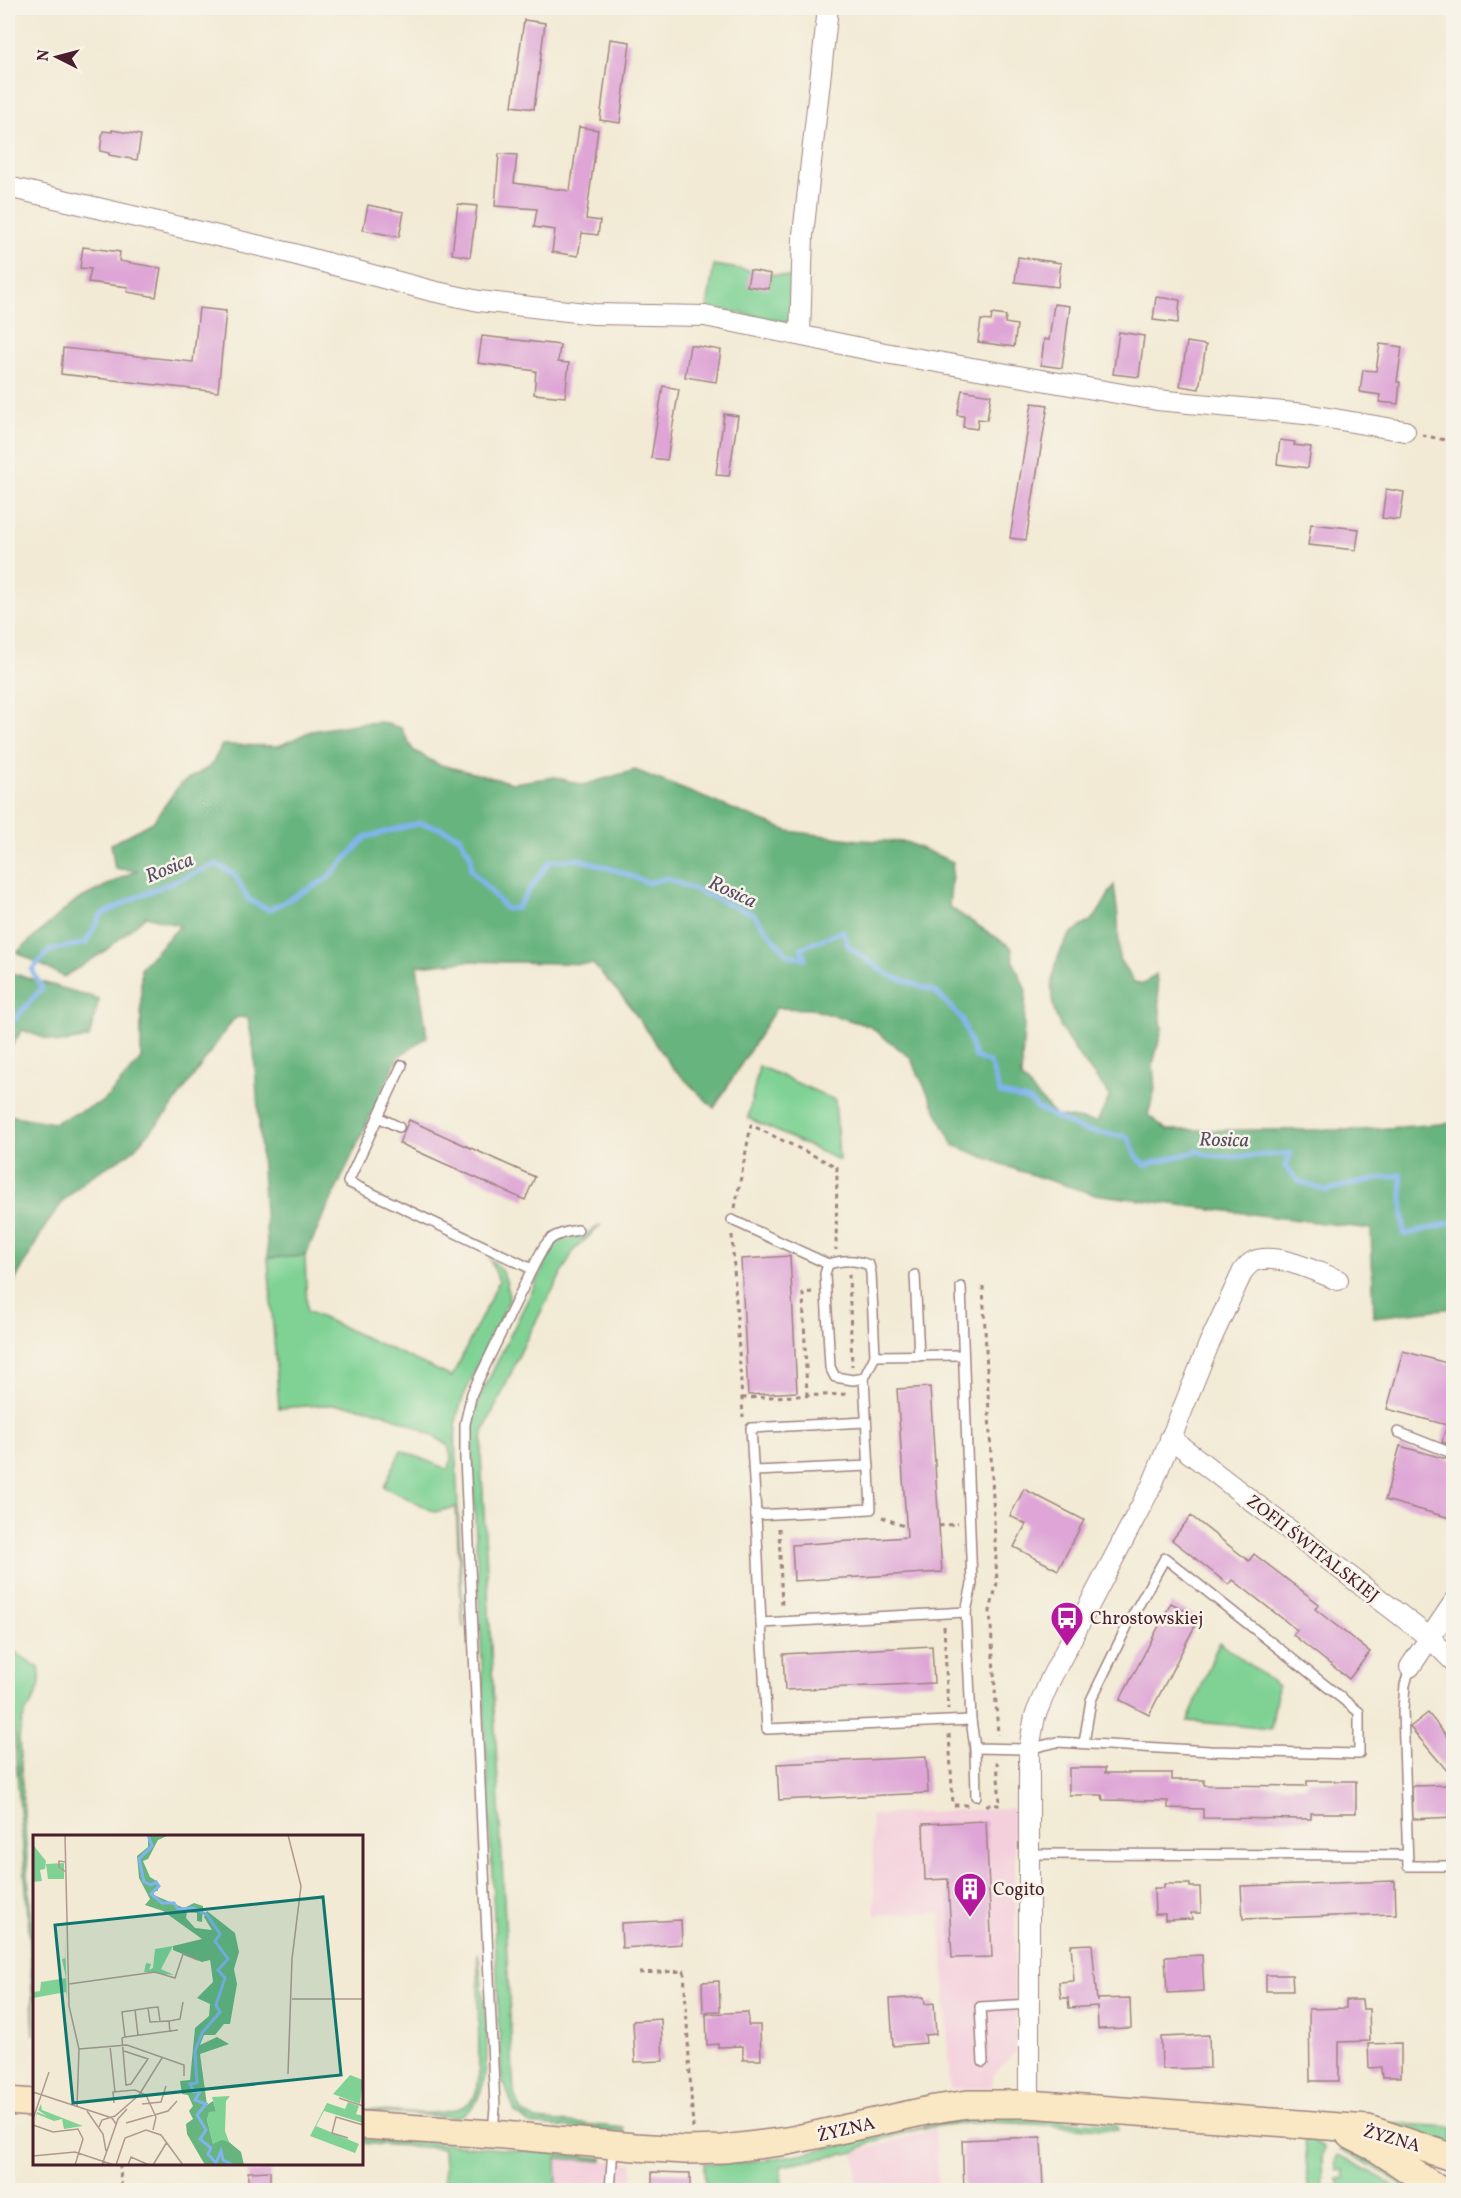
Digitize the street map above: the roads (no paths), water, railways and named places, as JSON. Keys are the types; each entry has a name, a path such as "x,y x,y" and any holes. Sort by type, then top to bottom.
{"street":[{"path":"800,335 803,235 828,8"},
{"path":"8,187 286,252 432,291 479,301 594,314 705,316 885,353 1157,400 1305,414 1405,431"},
{"path":"1029,2104 1029,1749 1035,1716 1051,1678 1152,1485 1209,1344 1243,1270 1253,1262 1268,1259 1282,1260 1338,1280"},
{"name":"ZOFII ŚWITALSKIEJ","path":"1170,1438 1430,1638 1454,1662"},
{"path":"1410,1667 1454,1602"},
{"path":"8,2101 33,2103"},
{"name":"ŻYZNA","path":"363,2125 493,2134 613,2146 694,2150 788,2141 953,2106 1029,2104 1376,2130 1454,2158"},
{"name":"ŻYZNA","path":"1329,2126 1378,2149 1439,2190"}],"lane":[{"path":"402,1065 348,1182 532,1269"},
{"path":"378,1118 399,1127"},
{"path":"732,1220 828,1264 857,1260 869,1265 871,1273 875,1356 864,1378 871,1509 756,1515"},
{"path":"493,2134 495,2108 465,1424 472,1394 532,1269 550,1238 563,1232 578,1230"},
{"path":"828,1264 825,1274 830,1367 835,1377 843,1380 864,1378"},
{"path":"915,1275 919,1356"},
{"path":"961,1287 972,1584 966,1612 976,1796"},
{"path":"875,1356 963,1355"},
{"path":"866,1422 752,1428 767,1729 971,1720"},
{"path":"1398,1432 1454,1454"},
{"path":"754,1471 869,1466"},
{"path":"975,1748 1029,1749 1058,1742 1210,1751 1359,1754 1359,1712 1165,1558 1129,1622 1091,1700 1084,1743"},
{"path":"761,1623 966,1612"},
{"path":"1410,1667 1402,1710 1408,1866 1454,1866"},
{"path":"1029,1854 1407,1854"},
{"path":"982,2062 981,2007 1029,2004"},
{"path":"610,2190 613,2146"}],"waterway":[{"name":"Rosica","path":"8,1027 42,988 32,970 50,950 86,943 101,915 139,896 217,864 235,875 248,899 269,910 327,879 366,837 420,823 459,836 471,856 471,870 506,909 517,908 550,861 579,859 648,883 666,878 753,914 788,955 805,958 801,948 843,931 849,947 889,975 936,992 962,1019 975,1057 990,1063 1000,1093 1030,1101 1039,1109 1082,1130 1128,1137 1136,1156 1145,1165 1198,1151 1207,1155 1234,1157 1291,1153 1285,1167 1299,1181 1327,1191 1354,1183 1401,1175 1404,1235 1454,1222"}],"place":[{"name":"Chrostowskiej","path":"1067,1647"},
{"name":"Cogito","path":"970,1918"}]}
